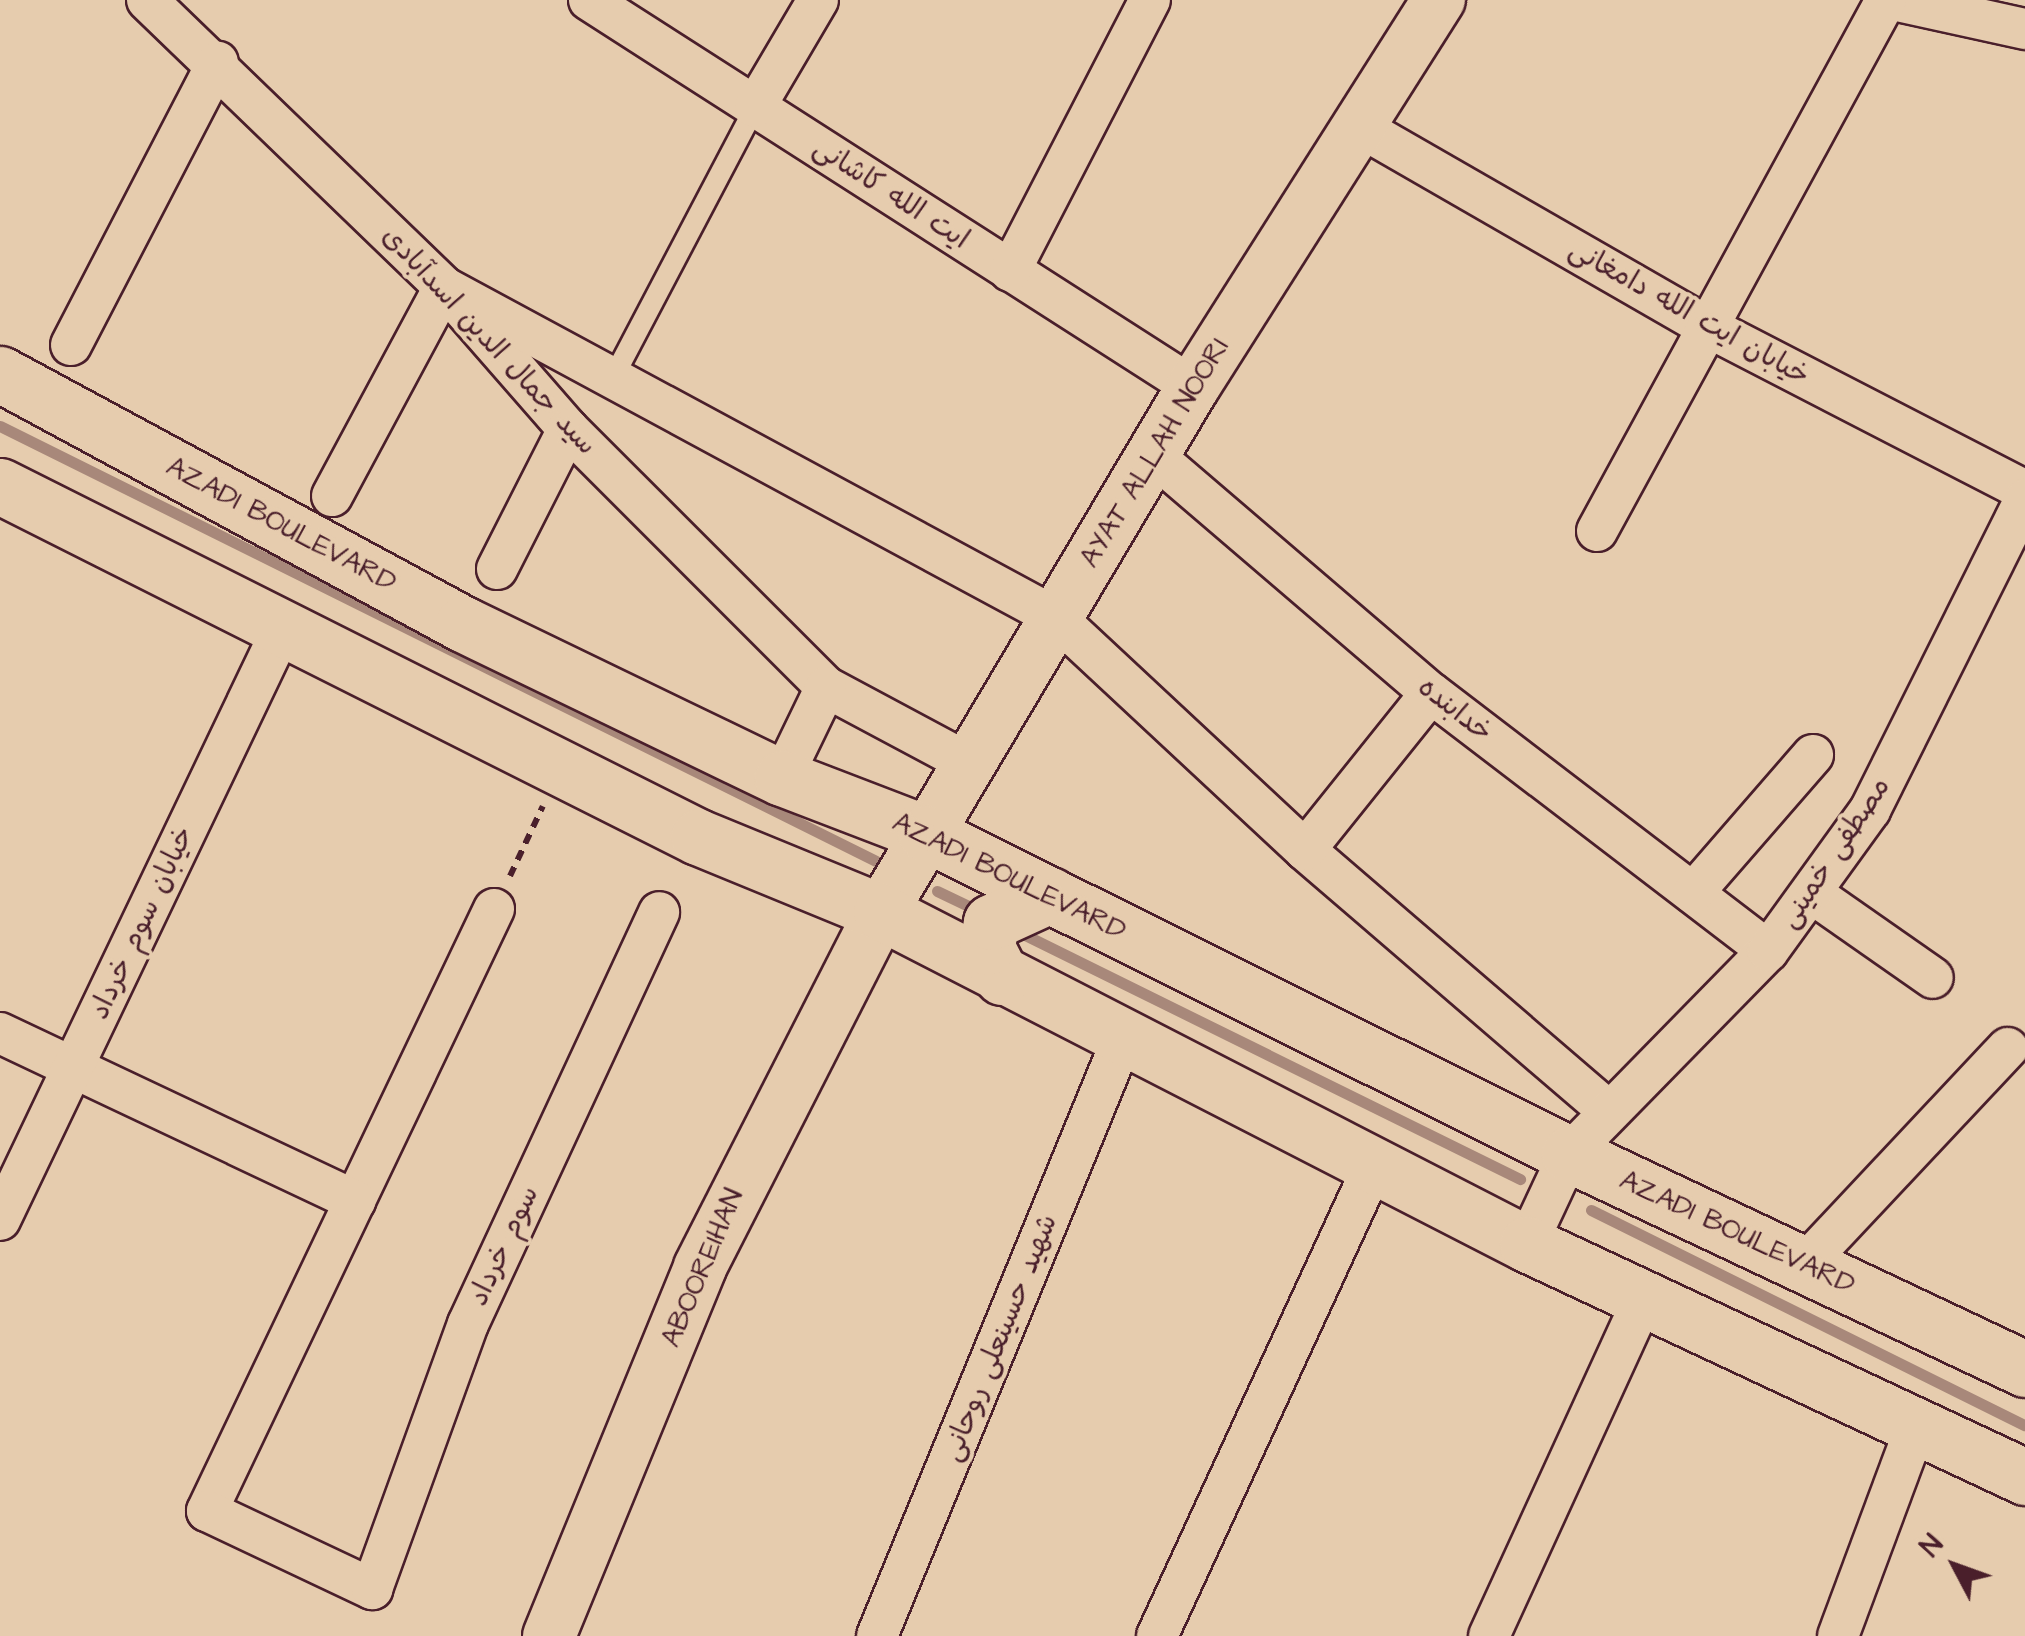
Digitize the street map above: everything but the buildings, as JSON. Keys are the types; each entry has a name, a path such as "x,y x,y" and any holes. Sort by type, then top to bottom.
{"main road":[{"name":"AZADI BOULEVARD","path":"0,374 463,624 782,778 925,833 1569,1154 2025,1370"},
{"path":"0,486 284,625 698,837 881,912 1122,1040 1527,1244 2025,1476"},
{"path":"1002,976 987,947 990,922 1050,895"}],"street":[{"name":"سید جمال الدین اسدآبادی","path":"147,0 218,62 444,286 568,429 826,687 970,764"},
{"name":"ایت الله کاشانی","path":"589,0 1193,387"},
{"path":"754,107 818,0"},
{"path":"1010,270 1150,0"},
{"name":"AYAT ALLAH NOORI","path":"881,912 1193,387 1438,0"},
{"path":"1597,530 1704,325 1890,0 2025,29"},
{"path":"71,345 218,62"},
{"name":"خیابان ایت الله دامغانی","path":"1358,126 1704,325 2025,490"},
{"path":"332,496 444,286 1056,617 1305,850 1607,1110"},
{"path":"498,569 568,429"},
{"name":"خدابنده","path":"1153,456 1431,694 1768,951"},
{"name":"مصطفی خمینی","path":"1527,1244 1569,1154 1607,1110 1768,951 1813,894 1870,810 2025,499"},
{"name":"خیابان سوم خرداد","path":"0,1220 284,625"},
{"path":"782,778 826,687"},
{"path":"1305,850 1431,694"},
{"path":"1693,893 1813,755"},
{"path":"1813,894 1933,978"},
{"path":"0,1033 355,1201 494,909"},
{"name":"سوم خرداد","path":"355,1201 207,1511 372,1590 468,1324 659,912"},
{"name":"ABOOREIHAN","path":"549,1636 700,1267 881,912"},
{"name":"شهید حسینعلی روحانی","path":"877,1636 1122,1040"},
{"path":"1803,1266 2008,1048"},
{"path":"1156,1636 1374,1165"},
{"path":"1489,1636 1644,1298"},
{"path":"1838,1636 1916,1426"}],"lane":[{"path":"614,376 754,107"}],"path":[{"path":"494,909 561,768"}],"waterway":[{"path":"0,426 876,861"},
{"path":"937,891 983,913"},
{"path":"1017,931 1520,1179"},
{"path":"1591,1210 2025,1425"}]}
